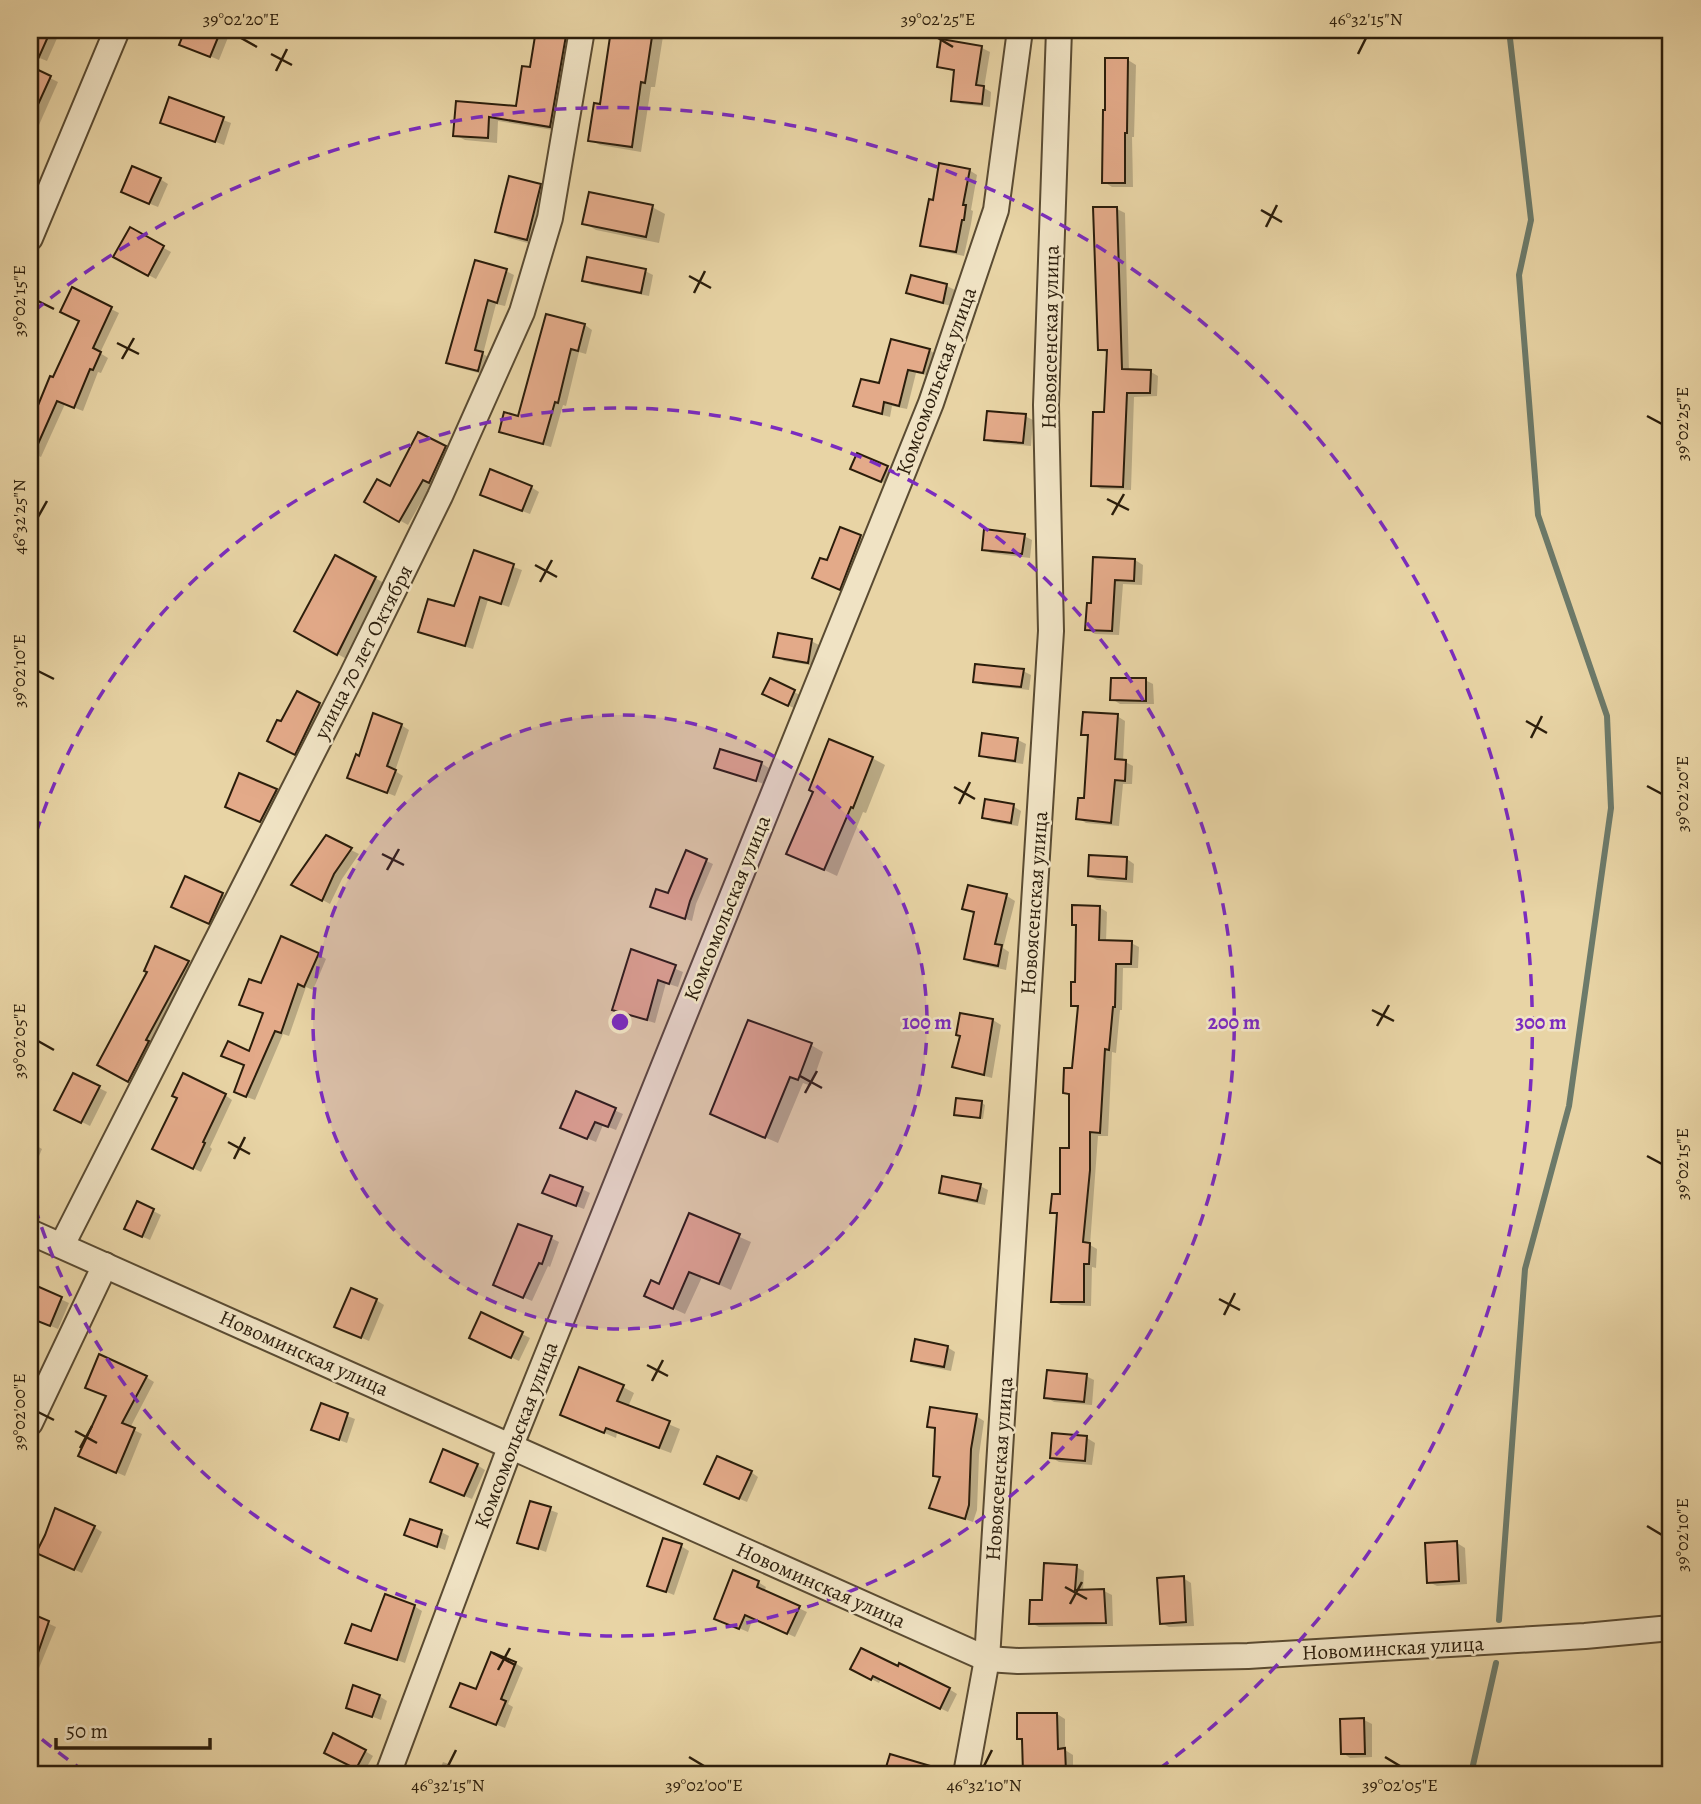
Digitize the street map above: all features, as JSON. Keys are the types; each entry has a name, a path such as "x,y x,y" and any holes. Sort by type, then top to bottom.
{"street":[{"path":"30,238 117,30"},
{"name":"улица 70 лет Октября","path":"62,1245 358,663 440,496 522,312 550,218 582,30"},
{"name":"Комсомольская улица","path":"388,1774 511,1445 931,403 996,210 1020,30"},
{"name":"Новоясенская улица","path":"966,1774 987,1659 1051,631 1046,405 1059,30"},
{"name":"Новоминская улица","path":"30,1232 987,1659 1018,1661 1248,1656 1585,1636 1671,1628"},
{"path":"30,1423 106,1265"}],"building":[{"path":"30,30 51,30 34,68 51,76 30,122"},
{"path":"185,30 206,30 219,35 210,57 179,45"},
{"path":"536,30 567,30 550,127 489,117 488,138 453,136 456,101 516,106 522,66 530,67"},
{"path":"611,30 653,30 645,83 641,82 632,147 588,141 594,103 600,104"},
{"path":"941,39 982,46 976,85 984,86 982,104 951,101 954,70 937,67"},
{"path":"1105,58 1128,58 1125,183 1102,183"},
{"path":"169,97 224,117 215,142 160,123"},
{"path":"939,163 970,169 963,205 966,205 964,220 956,252 920,246 929,199 933,200"},
{"path":"132,166 161,178 149,204 121,192"},
{"path":"509,176 541,184 527,240 495,232"},
{"path":"589,192 653,205 646,237 582,224"},
{"path":"1093,207 1117,207 1122,369 1151,370 1150,393 1127,393 1123,487 1091,486 1093,412 1104,412 1107,350 1098,350"},
{"path":"130,227 164,246 148,276 113,257"},
{"path":"587,257 646,269 641,293 582,281"},
{"path":"475,260 507,269 497,303 488,300 475,350 483,352 478,371 446,363"},
{"path":"911,275 947,284 943,303 906,293"},
{"path":"72,287 112,307 93,348 101,352 93,370 90,369 74,408 57,401 30,462 30,413 34,415 50,376 53,377 79,321 60,312"},
{"path":"546,314 585,324 578,351 571,349 558,403 555,402 543,444 499,432 504,412 518,416"},
{"path":"891,339 930,349 923,373 908,370 899,406 884,402 882,414 853,406 861,379 879,383"},
{"path":"987,411 1026,414 1023,443 984,440"},
{"path":"418,432 446,446 429,483 423,480 399,522 364,502 377,479 390,486"},
{"path":"857,453 888,466 881,482 850,469"},
{"path":"490,469 532,486 522,511 480,495"},
{"path":"840,527 861,535 840,590 812,578 820,558 827,560"},
{"path":"984,529 1025,534 1022,554 982,550"},
{"path":"474,550 514,564 501,604 480,597 465,646 418,632 428,599 454,606"},
{"path":"335,555 376,577 337,655 294,631"},
{"path":"1093,557 1135,559 1134,581 1115,580 1112,631 1085,630 1087,603 1091,603"},
{"path":"778,633 812,639 808,663 773,657"},
{"path":"975,664 1024,669 1021,687 973,682"},
{"path":"770,678 795,690 788,706 762,694"},
{"path":"1111,678 1146,678 1146,701 1110,700"},
{"path":"297,691 320,703 295,755 267,741 277,720 281,721"},
{"path":"1083,712 1118,714 1115,759 1126,760 1125,781 1115,780 1111,823 1076,819 1078,798 1084,798 1088,735 1081,735"},
{"path":"373,713 402,724 387,766 396,770 387,793 347,778 356,754 359,756"},
{"path":"982,733 1018,738 1015,761 979,756"},
{"path":"829,739 873,757 824,870 786,854 813,792 809,790"},
{"path":"720,749 762,762 756,781 714,768"},
{"path":"239,773 277,789 260,822 225,807"},
{"path":"985,799 1014,804 1011,823 982,818"},
{"path":"326,835 352,848 334,874 322,901 291,885"},
{"path":"686,850 707,859 685,919 650,907 656,889 668,893"},
{"path":"1089,855 1127,857 1126,879 1088,876"},
{"path":"185,876 223,893 209,924 171,907"},
{"path":"968,885 1007,894 995,944 1002,945 998,966 964,959 974,912 962,909"},
{"path":"1072,905 1100,906 1099,940 1132,941 1131,964 1116,964 1115,1007 1109,1050 1105,1049 1100,1133 1090,1132 1090,1170 1083,1242 1090,1243 1089,1264 1084,1264 1084,1302 1051,1302 1057,1213 1050,1213 1052,1194 1060,1194 1060,1148 1069,1148 1069,1094 1063,1093 1064,1068 1072,1068 1078,1006 1071,1006 1071,982 1075,982 1076,925 1072,925"},
{"path":"281,936 319,953 304,987 298,984 281,1033 275,1031 246,1097 234,1092 244,1065 221,1056 228,1041 249,1051 263,1013 239,1005 249,979 261,983"},
{"path":"155,946 189,961 146,1040 149,1041 128,1082 97,1065 147,972 144,971"},
{"path":"631,949 676,965 669,984 658,980 647,1020 612,1010"},
{"path":"960,1013 993,1019 984,1075 952,1067 960,1036 956,1035"},
{"path":"748,1020 812,1043 798,1080 790,1077 765,1138 710,1114"},
{"path":"73,1073 100,1086 81,1123 54,1110"},
{"path":"183,1073 226,1094 193,1169 152,1149 177,1098 172,1096"},
{"path":"576,1091 616,1108 608,1127 595,1122 587,1139 560,1128"},
{"path":"956,1098 982,1101 980,1118 954,1115"},
{"path":"550,1175 583,1187 576,1206 542,1193"},
{"path":"942,1176 981,1184 977,1201 939,1193"},
{"path":"137,1201 154,1209 142,1237 124,1229"},
{"path":"689,1213 740,1234 719,1284 689,1272 673,1309 644,1296 651,1280 659,1284"},
{"path":"518,1224 552,1236 542,1264 539,1263 523,1298 493,1285"},
{"path":"30,1283 62,1297 50,1326 30,1318"},
{"path":"351,1288 377,1299 361,1338 334,1327"},
{"path":"481,1312 523,1332 511,1358 469,1338"},
{"path":"915,1339 948,1346 944,1367 911,1361"},
{"path":"99,1354 147,1376 122,1423 135,1428 116,1473 78,1456 106,1396 85,1388"},
{"path":"579,1367 624,1385 617,1401 670,1421 659,1448 606,1428 604,1433 560,1415"},
{"path":"1047,1370 1087,1374 1084,1402 1044,1398"},
{"path":"321,1403 348,1413 339,1440 311,1430"},
{"path":"930,1407 977,1414 971,1449 969,1505 965,1519 929,1508 940,1477 933,1476 935,1428 927,1427"},
{"path":"1052,1433 1087,1436 1085,1461 1050,1458"},
{"path":"443,1449 478,1464 464,1496 430,1482"},
{"path":"717,1456 752,1471 739,1499 704,1484"},
{"path":"530,1501 551,1507 538,1549 517,1543"},
{"path":"55,1508 95,1526 74,1570 36,1553"},
{"path":"410,1519 442,1530 437,1547 404,1535"},
{"path":"663,1538 682,1544 666,1592 647,1586"},
{"path":"1457,1541 1459,1581 1427,1583 1425,1543"},
{"path":"1044,1563 1077,1565 1075,1590 1104,1589 1106,1623 1029,1624 1030,1600 1042,1600"},
{"path":"733,1570 759,1581 757,1587 800,1606 787,1634 745,1615 739,1629 714,1619"},
{"path":"1184,1576 1186,1622 1160,1624 1157,1578"},
{"path":"385,1594 415,1605 397,1660 345,1643 352,1624 371,1631"},
{"path":"30,1613 49,1621 32,1670 30,1670"},
{"path":"861,1648 950,1688 940,1709 873,1676 871,1680 850,1669"},
{"path":"491,1652 516,1662 501,1699 506,1701 496,1725 450,1707 460,1683 476,1689"},
{"path":"353,1685 380,1695 372,1717 346,1708"},
{"path":"1017,1713 1057,1713 1058,1749 1065,1748 1066,1772 1023,1773 1022,1739 1017,1739"},
{"path":"1364,1718 1365,1754 1341,1754 1340,1719"},
{"path":"333,1733 366,1750 356,1769 324,1753"},
{"path":"890,1754 944,1770 944,1774 884,1774"}],"waterway":[{"path":"1499,1620 1525,1269 1569,1106 1611,808 1607,716 1538,515 1519,275 1531,220 1509,30"},
{"path":"1471,1774 1496,1663"}]}
